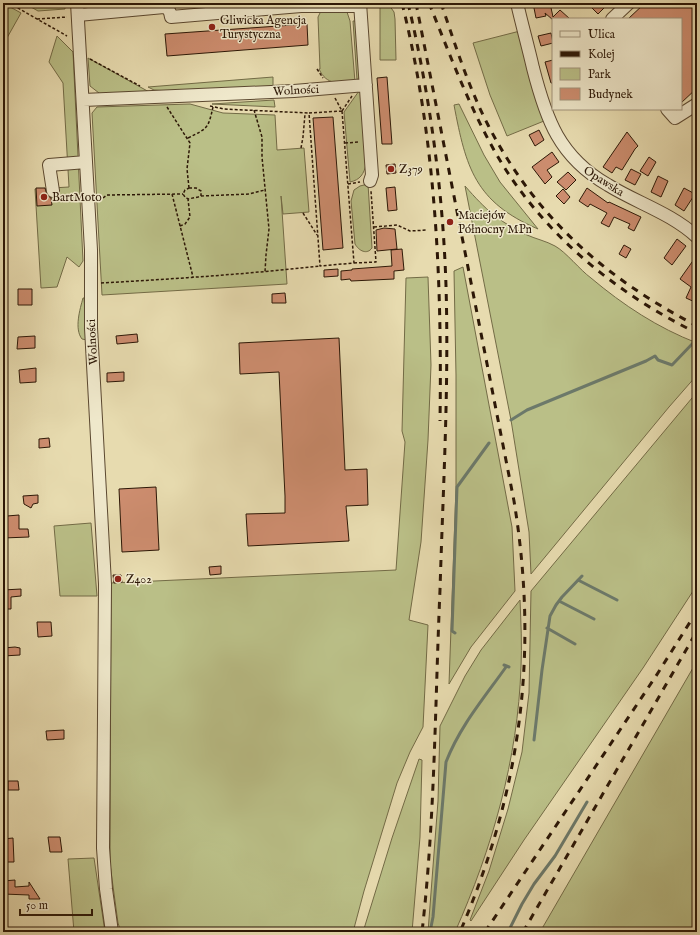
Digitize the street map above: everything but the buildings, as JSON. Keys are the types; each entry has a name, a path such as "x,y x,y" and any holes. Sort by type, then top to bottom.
{"street":[{"name":"Opawska","path":"517,3 545,110 556,135 567,150 584,168 601,181 667,216 682,225 697,237"},
{"path":"613,18 629,3"},
{"path":"78,11 164,7 168,8 171,17 301,6 360,4 361,86 370,142 372,174 370,181"},
{"name":"Wolności","path":"78,11 91,250 91,328 105,584 104,848 106,889 112,932"},
{"name":"Wolności","path":"83,100 294,91 361,86"},
{"path":"668,110 675,118 697,104"},
{"path":"54,190 49,165 86,162"}],"path":[{"path":"9,3 37,19 80,48 151,92 151,97"},
{"path":"37,19 78,11"},
{"path":"354,263 342,111 361,86"},
{"path":"164,102 190,143 187,170 189,188"},
{"path":"207,106 224,109 305,114 342,111"},
{"path":"188,138 204,130 208,125 213,107"},
{"path":"254,110 262,137 262,157 269,229 266,272"},
{"path":"301,148 305,114"},
{"path":"309,114 320,266"},
{"path":"345,143 370,142"},
{"path":"97,283 266,272 376,262 370,181"},
{"path":"183,194 185,190 189,188 196,188 201,191 201,196"},
{"path":"188,199 201,196 249,194 265,190"},
{"path":"172,194 193,277"},
{"path":"95,205 107,195 183,194 188,199 190,217 185,224 180,226"},
{"path":"303,213 318,236"},
{"path":"374,227 398,225 410,231 427,230"}],"green space":[{"path":"3,3 21,13 3,45"},
{"path":"24,3 65,3 65,9 38,11"},
{"path":"384,4 389,5 394,12 396,60 380,60 380,7"},
{"path":"346,9 350,21 355,82 339,83 330,81 319,69 318,17 321,11"},
{"path":"353,21 357,21 360,76 357,80"},
{"path":"520,31 544,121 507,136 490,95 473,43"},
{"path":"57,36 73,52 83,261 79,267 67,257 57,287 41,288 35,189 69,187 63,83 49,62"},
{"path":"88,58 151,93 100,95 90,86"},
{"path":"273,77 273,86 182,92 154,90 148,87"},
{"path":"359,91 361,94 366,164 361,176 350,182 344,112"},
{"path":"274,100 275,107 212,104"},
{"path":"190,104 223,113 275,115 277,150 304,148 309,212 283,214 281,196 287,284 102,295 92,113 97,107"},
{"path":"459,104 484,155 500,182 538,229 517,219 500,207 487,195 477,180 469,165 458,127 454,105"},
{"path":"368,184 372,248 365,252 359,249 355,244 351,201 354,190 360,186"},
{"path":"465,186 479,202 500,220 527,235 555,246 603,288 641,315 668,330 697,343 697,375 531,574 529,532 511,420"},
{"path":"463,267 512,527 515,591 471,647 449,684 456,488 454,271"},
{"path":"428,277 431,365 428,440 421,542 409,620 428,625 423,727 410,752 397,783 353,932 121,932 118,923 110,864 111,583 396,570 405,442 402,431 406,278"},
{"path":"83,298 87,340 82,339 78,330 78,319"},
{"path":"697,392 697,585 643,668 524,840 471,921 470,920 489,871 508,809 522,752 529,693 531,591"},
{"path":"91,523 97,596 60,596 54,526"},
{"path":"520,600 521,667 519,701 515,736 501,803 480,869 455,932 428,932 438,801 440,726 465,676 481,650"},
{"path":"697,661 697,932 540,932"},
{"path":"419,759 422,760 420,837 412,932 363,932 392,838"},
{"path":"94,858 105,932 74,932 68,859"}],"waterway":[{"path":"511,420 527,410 655,356 658,360 672,365 694,342"},
{"path":"455,633 452,631 457,487 489,443"},
{"path":"534,740 550,616 562,597 582,576"},
{"path":"578,580 617,600"},
{"path":"559,601 594,619"},
{"path":"547,628 575,644"},
{"path":"504,665 509,667"},
{"path":"430,932 433,917 446,762 465,724 506,667"},
{"path":"508,932 534,884 555,856 587,802"}],"railway":[{"path":"402,3 423,106 434,210 440,315 440,421"},
{"path":"408,3 423,73 434,144 442,215 447,324 445,438 434,761 430,847 422,932"},
{"path":"416,3 514,501 521,558 525,613 524,667 519,721 510,774 498,826 481,879 460,932"},
{"path":"429,3 478,120 498,157 516,185 537,212 560,237 611,281 667,317 697,333"},
{"path":"441,3 462,65 488,125 507,158 528,189 551,217 603,266 632,287 697,326"},
{"path":"485,932 656,676 697,611"},
{"path":"523,932 697,631"}],"place":[{"name":"Gliwicka Agencja Turystyczna","path":"212,27"},
{"name":"Z379","path":"391,169"},
{"name":"BartMoto","path":"44,197"},
{"name":"Maciejów Północny MPn","path":"450,222"},
{"name":"Z402","path":"118,579"}]}
